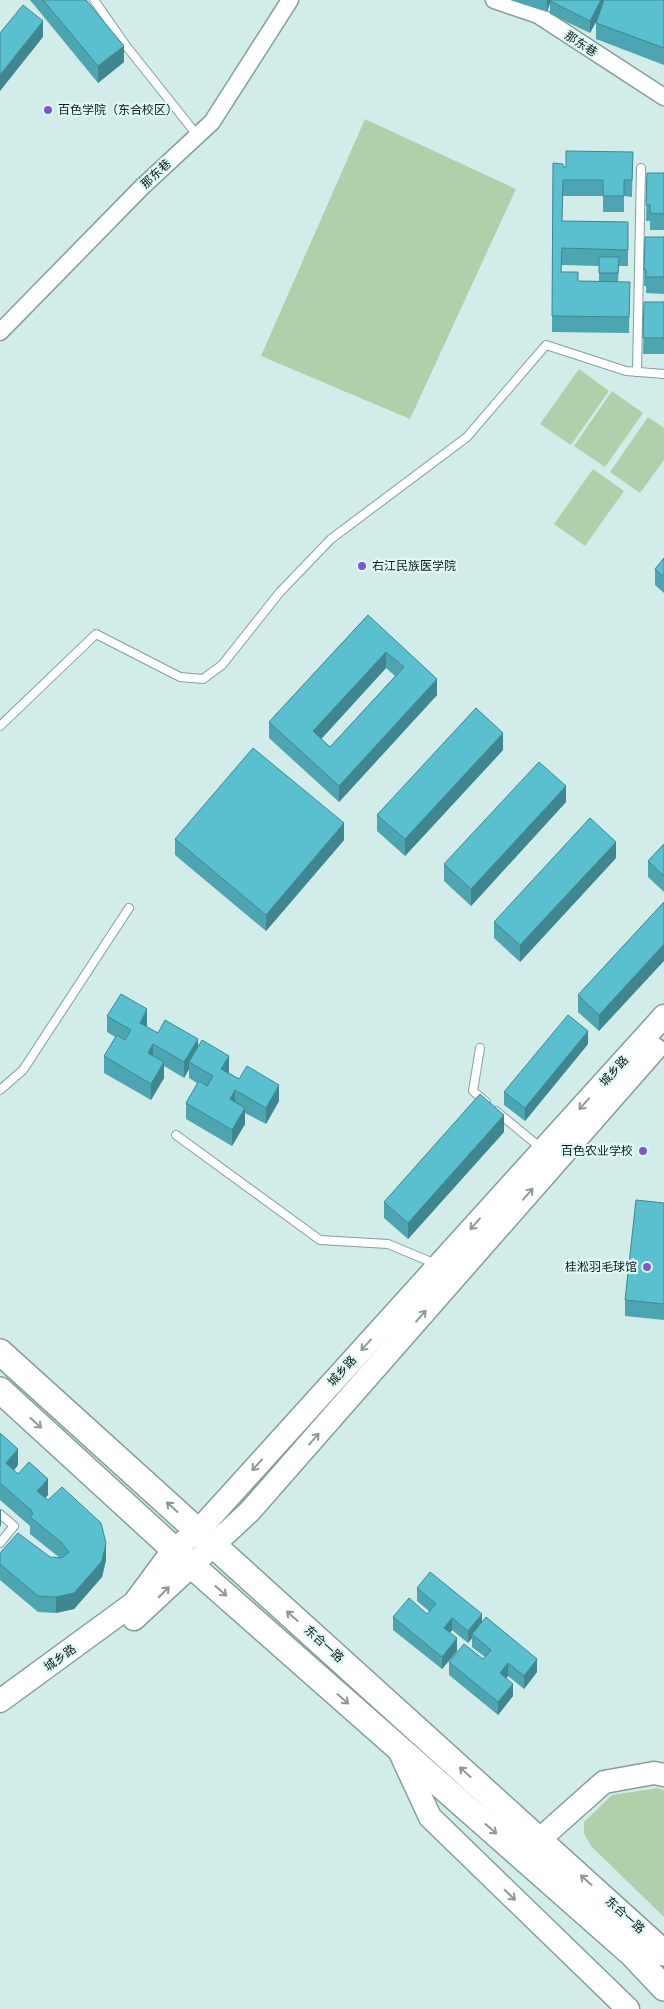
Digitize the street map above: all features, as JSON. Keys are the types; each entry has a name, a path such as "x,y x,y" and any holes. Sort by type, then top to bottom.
{"main road":[{"name":"城乡路","path":"206,1538 438,1265 664,1016"},
{"name":"城乡路","path":"0,1701 134,1603 206,1538 250,1511 664,1038"},
{"name":"东合一路","path":"0,1352 540,1839 648,1947"},
{"name":"东合一路","path":"0,1390 183,1557 398,1747 648,1947"},
{"name":"城乡路","path":"0,1717 144,1612 183,1557"},
{"path":"398,1747 430,1817 628,2009"},
{"path":"540,1839 604,1782 654,1774 664,1775"},
{"path":"648,1947 664,1988"}],"street":[{"name":"那东巷","path":"0,332 142,187 212,122 290,0"},
{"name":"那东巷","path":"494,0 538,15 664,97"}],"lane":[{"path":"94,0 127,47 198,135"},
{"path":"637,372 643,305 644,238 641,168"},
{"path":"0,726 96,634 180,677 203,680 222,665 280,592 331,539 467,437 546,345 626,371 664,374"},
{"path":"0,1090 23,1070 129,908"},
{"path":"480,1048 473,1091 542,1150"},
{"path":"176,1135 320,1240 388,1244 438,1265"},
{"path":"0,1514 14,1526 0,1543"}],"green space":[{"path":"365,119 516,189 410,419 261,356"},
{"path":"579,369 609,391 571,445 540,424"},
{"path":"612,391 643,413 605,467 574,446"},
{"path":"648,417 664,428 664,460 640,493 610,472"},
{"path":"593,469 624,491 585,546 554,524"},
{"path":"658,1788 664,1790 664,1917 592,1847 584,1834 584,1822 612,1795"}],"building":[{"path":"43,0 86,0 124,46 98,66"},
{"path":"550,0 601,0 590,21"},
{"path":"604,0 664,0 664,48 596,23"},
{"path":"23,5 43,21 0,75 0,33"},
{"path":"566,151 633,152 632,180 624,180 624,196 603,196 603,180 563,180 562,221 628,222 628,250 562,248 561,272 578,272 578,281 630,282 629,317 552,316 553,163 563,164 563,167 566,167"},
{"path":"647,173 664,173 664,214 650,213 650,205 646,205"},
{"path":"645,237 664,237 664,277 646,277 646,270 644,270"},
{"path":"599,257 619,257 618,273 599,273"},
{"path":"644,302 664,302 664,338 643,338"},
{"path":"664,558 664,577 655,569"},
{"path":"368,615 437,679 339,786 269,722","holes":["386,652 404,667 330,747 313,731"]},
{"path":"476,708 503,733 405,839 377,815"},
{"path":"253,748 344,823 266,915 175,839"},
{"path":"539,762 566,786 471,889 444,864"},
{"path":"590,818 616,842 520,945 494,922"},
{"path":"664,844 664,876 648,861"},
{"path":"664,902 664,944 599,1015 578,995"},
{"path":"121,994 147,1009 140,1023 158,1033 165,1020 198,1039 184,1062 153,1044 148,1053 164,1062 151,1084 104,1056 117,1035 125,1040 131,1030 107,1016"},
{"path":"568,1015 588,1031 525,1108 504,1092"},
{"path":"202,1040 229,1056 221,1069 239,1079 247,1066 279,1085 266,1108 235,1090 230,1099 245,1108 232,1130 186,1103 199,1081 207,1086 213,1076 189,1062"},
{"path":"480,1094 504,1115 408,1223 384,1202"},
{"name":"桂淞羽毛球馆","path":"636,1200 664,1203 664,1304 625,1300"},
{"path":"0,1433 18,1449 6,1463 18,1474 29,1462 48,1479 37,1491 48,1500 62,1487 101,1523 106,1543 102,1561 74,1593 56,1597 38,1596 0,1564 0,1553 18,1533 50,1557 62,1558 69,1552 61,1542 30,1517 33,1514 31,1510 0,1483"},
{"path":"430,1572 482,1614 468,1631 452,1618 444,1628 457,1638 442,1657 393,1617 409,1598 427,1614 436,1604 417,1588"},
{"path":"486,1617 537,1659 524,1676 508,1663 500,1673 513,1684 498,1702 449,1662 464,1644 483,1659 491,1650 472,1634"}],"place":[{"name":"百色学院（东合校区）","path":"48,110"},
{"name":"右江民族医学院","path":"362,566"},
{"name":"百色农业学校","path":"643,1151"},
{"name":"桂淞羽毛球馆","path":"647,1267"}]}
